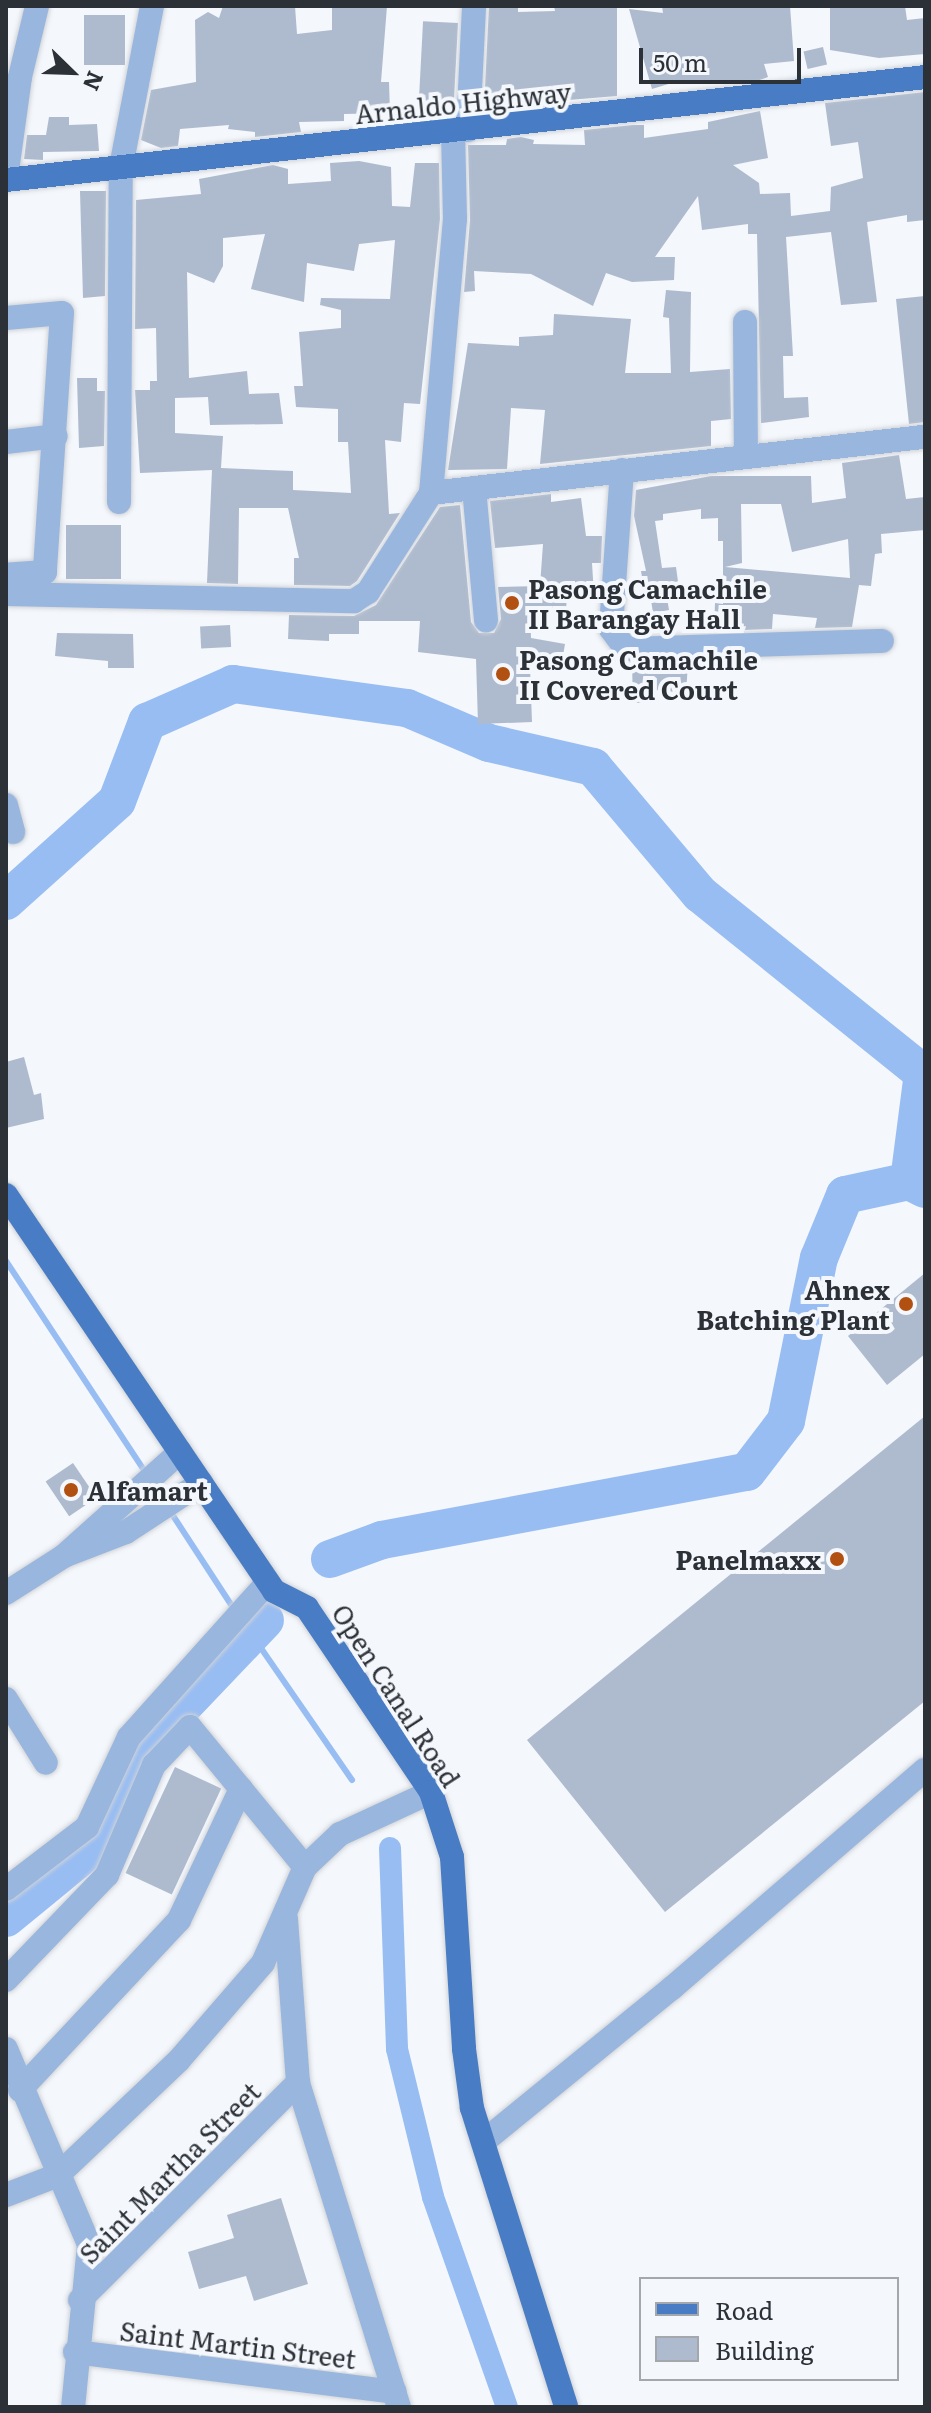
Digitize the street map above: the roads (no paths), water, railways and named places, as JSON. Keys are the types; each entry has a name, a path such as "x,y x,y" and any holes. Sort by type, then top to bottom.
{"main road":[{"name":"Arnaldo Highway","path":"6,179 461,131 925,77"},
{"name":"Open Canal Road","path":"6,1195 274,1591 307,1608 431,1792 452,1857 467,2079 483,2142 566,2407"}],"street":[{"path":"6,179 20,77 37,6"},
{"path":"119,502 121,167 152,6"},
{"path":"6,594 354,601 380,577 431,493 474,6"},
{"path":"6,318 62,313 45,572 6,575"},
{"path":"745,322 746,457"},
{"path":"6,442 56,436"},
{"path":"431,493 925,437"},
{"path":"622,470 611,629 626,649 882,641"},
{"path":"474,488 486,620"},
{"path":"6,805 13,832"},
{"path":"64,1556 110,1511 180,1452"},
{"path":"6,1593 64,1556 126,1532 168,1508 201,1483"},
{"path":"110,1511 126,1532"},
{"path":"6,1889 87,1827 129,1737 243,1614 268,1582"},
{"path":"10,1715 46,1763"},
{"path":"6,1980 107,1875 154,1765 190,1727 305,1867"},
{"path":"483,2142 672,1988 925,1770"},
{"path":"20,2090 179,1920 241,1789"},
{"path":"6,2195 58,2175 179,2060 263,1963 286,1919 305,1867 340,1834 431,1792"},
{"path":"286,1919 298,2083 397,2400"},
{"path":"6,2049 20,2090 89,2245 80,2300 73,2407"},
{"name":"Saint Martha Street","path":"80,2300 298,2083"},
{"name":"Saint Martin Street","path":"75,2352 397,2400"}],"waterway":[{"path":"6,901 117,801 147,722 233,684 407,708 489,743 593,767 700,894 923,1073 909,1181"},
{"path":"330,1559 382,1540 747,1472 786,1421 819,1258 845,1195 909,1181 925,1189"},
{"path":"6,1261 147,1475"},
{"path":"170,1511 234,1609"},
{"path":"6,1918 100,1841 147,1744 265,1620"},
{"path":"243,1622 352,1780"},
{"path":"390,1848 397,2049 433,2197 507,2407"}],"place":[{"name":"Pasong Camachile II Barangay Hall","path":"512,603"},
{"name":"Pasong Camachile II Covered Court","path":"503,674"},
{"name":"Ahnex Batching Plant","path":"906,1304"},
{"name":"Alfamart","path":"71,1490"},
{"name":"Panelmaxx","path":"837,1559"}]}
